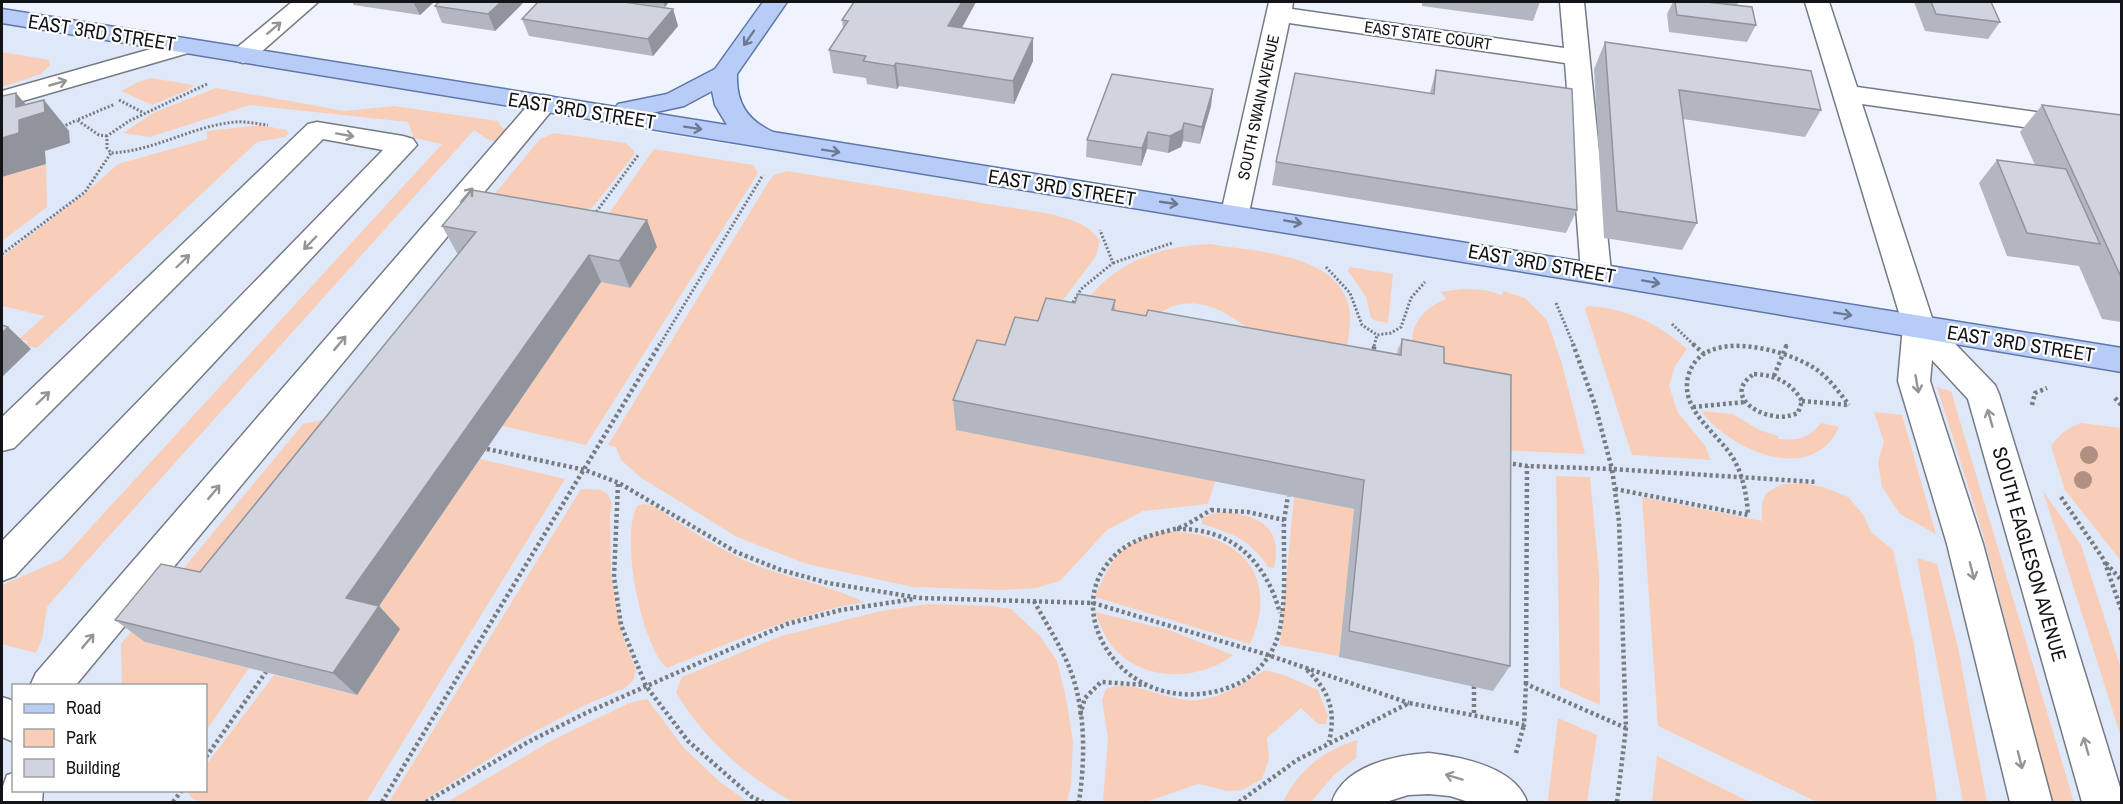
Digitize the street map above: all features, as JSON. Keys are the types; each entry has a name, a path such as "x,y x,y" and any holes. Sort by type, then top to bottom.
{"main road":[{"path":"558,106 605,110 647,107 675,100 724,74 775,2"},
{"name":"EAST 3RD STREET","path":"2,16 1235,213 2121,360"},
{"path":"724,74 726,98 736,120 750,132 774,141"}],"street":[{"path":"243,55 306,2"},
{"path":"1572,2 1596,272"},
{"name":"SOUTH EAGLESON AVENUE","path":"1817,2 1919,326 1914,381 1965,543 2031,802"},
{"name":"EAST STATE COURT","path":"1280,8 1577,57"},
{"name":"SOUTH SWAIN AVENUE","path":"1235,213 1280,8"},
{"path":"2,99 186,46"},
{"path":"1847,94 2121,133"},
{"path":"52,684 558,106"},
{"path":"2,438 317,130 403,145 2,565"},
{"name":"SOUTH EAGLESON AVENUE","path":"1919,326 1983,394 2103,802"},
{"path":"1353,802 1380,782 1413,773 1443,774 1473,783 1506,802"}],"path":[{"path":"77,120 99,135 107,136 129,121 208,84"},
{"path":"61,133 60,128 122,102"},
{"path":"111,153 159,146 213,127 235,122 314,134"},
{"path":"107,136 107,148 111,153"},
{"path":"588,224 642,150"},
{"path":"2,254 85,192 111,153"},
{"path":"382,802 764,172"},
{"path":"1099,227 1113,263"},
{"path":"1067,315 1081,289 1113,263 1175,242"},
{"path":"1322,265 1339,277 1358,304 1362,325 1377,335 1391,333 1401,327 1411,298 1426,280"},
{"path":"1552,295 1576,347 1596,405 1615,489 1624,618 1623,673 1626,728 1617,802"},
{"path":"1670,321 1704,354"},
{"path":"1371,358 1377,335"},
{"path":"1774,376 1790,337"},
{"path":"1615,489 1748,515 1742,477 1721,440 1697,414 1688,396 1687,378 1694,362 1704,354 1730,345 1756,346 1783,352 1812,367 1834,384 1849,405 1802,401"},
{"path":"1754,374 1774,376 1792,386 1802,401 1798,413 1782,418 1762,414 1745,402 1740,394 1742,381 1754,374"},
{"path":"1693,407 1745,402"},
{"path":"2031,403 2034,414"},
{"path":"487,449 585,470 618,483 736,552 781,570 828,583 920,598 1093,603 1268,655 1409,703"},
{"path":"1497,461 1527,466 1817,482"},
{"path":"1526,684 1527,466"},
{"path":"618,483 614,577 621,625 646,686 688,741 752,797 763,802"},
{"path":"2054,488 2121,581"},
{"path":"1080,717 1084,698 1101,682 1147,686 1178,694 1210,694 1240,684 1263,665 1277,640 1284,520 1288,496"},
{"path":"1177,529 1210,510 1248,512 1284,520"},
{"path":"1147,686 1120,667 1101,644 1092,616 1094,589 1105,565 1124,546 1149,534 1177,529 1207,533 1235,544 1258,563 1273,587 1280,613"},
{"path":"2104,560 2121,612"},
{"path":"426,802 528,742 646,686 787,624 841,610 920,598"},
{"path":"1034,602 1071,674 1080,717 1082,784 1078,802"},
{"path":"1304,667 1322,683 1330,696 1335,714 1329,742"},
{"path":"207,756 266,672"},
{"path":"1474,686 1474,715"}],"shaded area":[{"path":"2,20 656,133 1925,328 2121,363 2121,802 2,802"}],"green space":[{"path":"2,52 49,60 50,65 41,74 2,87"},
{"path":"151,78 194,85 188,90 152,105 121,91"},
{"path":"216,88 345,111 394,106 498,121 502,128 507,129 494,141 488,140 474,130 47,607 42,639 36,653 2,644 2,585 62,559 442,144 414,138 408,122 250,105 150,137 123,133 153,113"},
{"path":"260,125 286,130 289,133 285,137 257,142 37,348 24,345 28,341 19,339 45,316 2,306 2,257 83,195 118,164 207,139 207,131"},
{"path":"554,133 626,143 634,151 634,155 593,207 579,212 492,197 540,139"},
{"path":"654,149 753,165 758,173 586,445 502,426 601,282 630,288 593,236"},
{"path":"46,164 47,207 2,241 2,177"},
{"path":"787,171 1051,214 1078,223 1090,230 1100,241 1096,256 1061,303 1215,481 1208,504 1143,511 1107,530 1060,581 1036,588 1003,590 913,587 807,564 737,537 640,477 621,460 616,447 608,445 769,181 774,175"},
{"path":"1210,244 1292,258 1312,265 1329,276 1341,289 1349,307 1350,324 1346,353 1259,333 1221,311 1200,304 1180,304 1171,307 1163,311 1148,326 1084,304 1109,277 1140,259 1173,248"},
{"path":"1350,267 1393,274 1388,323 1371,318 1366,297 1348,271"},
{"path":"1461,289 1485,290 1502,295 1503,291 1525,298 1547,320 1562,364 1585,454 1497,450 1396,370 1397,347 1413,349 1413,332 1420,318 1431,307 1446,299 1441,292"},
{"path":"1587,306 1615,310 1641,318 1665,332 1687,349 1675,366 1669,386 1678,413 1706,447 1710,460 1632,455 1585,309"},
{"path":"1937,387 1951,391 2074,802 2048,802 2035,734 1982,531"},
{"path":"1701,411 1733,414 1759,430 1778,436 1779,439 1803,437 1821,423 1839,427 1827,445 1810,455 1791,459 1771,456 1750,449 1714,425"},
{"path":"1874,412 1902,415 1936,534 1900,514 1882,487 1878,462 1884,442"},
{"path":"322,420 358,427 145,642 249,668 207,730 207,684 122,684 121,644 303,424"},
{"path":"2081,423 2121,428 2121,561 2065,490 2051,446 2064,432"},
{"path":"480,459 565,479 366,802 204,802 193,799 188,792 207,792 207,764 274,675 357,695 368,622"},
{"path":"1556,476 1590,477 1599,575 1600,705 1560,687"},
{"path":"1802,483 1823,487 1848,497 1863,514 1871,532 1893,550 1914,645 1937,802 1817,802 1658,726 1642,497 1762,521 1762,503 1766,493 1782,484"},
{"path":"581,489 601,490 608,494 612,504 610,516 611,576 622,634 636,670 633,681 625,688 583,706 516,742 421,802 389,802"},
{"path":"2043,491 2081,545 2121,669 2121,737"},
{"path":"1294,497 1354,509 1339,656 1280,645"},
{"path":"638,505 653,506 731,554 771,571 838,591 864,602 788,621 667,668 658,656 641,614 632,563 633,519"},
{"path":"1225,512 1249,517 1266,526 1275,543 1274,568 1268,567 1254,550 1240,539 1202,524 1202,519 1210,514"},
{"path":"1162,532 1188,533 1211,538 1230,547 1245,560 1256,576 1260,595 1259,618 1250,644 1095,597 1106,572 1118,554 1135,542"},
{"path":"1917,558 1937,564 1958,647 1987,802 1963,802"},
{"path":"928,604 992,606 1011,609 1040,636 1057,661 1066,698 1073,742 1071,786 1067,802 793,802 759,781 727,755 699,725 676,692 682,677 781,636 881,611"},
{"path":"1095,612 1169,630 1233,655 1204,670 1170,674 1153,672 1123,657 1111,645"},
{"path":"1265,670 1284,675 1318,690 1328,716 1326,724 1318,724 1301,708 1267,738 1269,759 1262,779 1242,790 1228,791 1198,784 1146,802 1103,802 1108,738 1102,700 1106,689 1124,686 1179,699 1203,699 1225,693"},
{"path":"647,699 684,748 720,782 748,802 447,802 551,741 629,703"},
{"path":"1558,718 1597,735 1587,802 1550,802 1548,799"},
{"path":"1357,740 1356,758 1334,775 1311,802 1283,802 1289,790 1313,763 1333,750"},
{"path":"1657,756 1750,802 1652,802"}],"building":[{"path":"439,2 501,2 488,14 435,6"},
{"path":"538,2 624,2 673,9 648,39 522,19"},
{"path":"854,2 962,2 948,26 1033,38 1013,81 896,63 894,66 863,61 866,56 829,50 848,21 842,20"},
{"path":"1675,2 1706,2 1752,7 1756,25 1677,15"},
{"path":"1931,2 1991,2 2000,22 1936,14"},
{"path":"1605,42 1811,71 1821,110 1679,90 1697,223 1617,211"},
{"path":"1436,70 1572,89 1577,210 1276,162 1295,73 1434,94"},
{"path":"1112,74 1213,89 1202,127 1184,123 1182,130 1170,136 1148,132 1142,148 1087,140"},
{"path":"16,93 16,107 44,100 45,112 19,120 19,133 2,138 2,96"},
{"path":"2042,105 2121,115 2121,277"},
{"path":"1997,160 2066,169 2100,244 2027,233"},
{"path":"472,190 647,220 619,261 589,255 346,598 379,606 333,673 115,620 161,564 200,572 476,232 442,226"},
{"path":"1078,294 1115,300 1112,310 1146,316 1148,310 1401,355 1402,339 1444,347 1444,363 1511,375 1510,666 1349,631 1364,480 953,400 977,340 1005,345 1015,317 1038,321 1046,298 1075,303"},
{"path":"2,325 8,327 2,333"}]}
